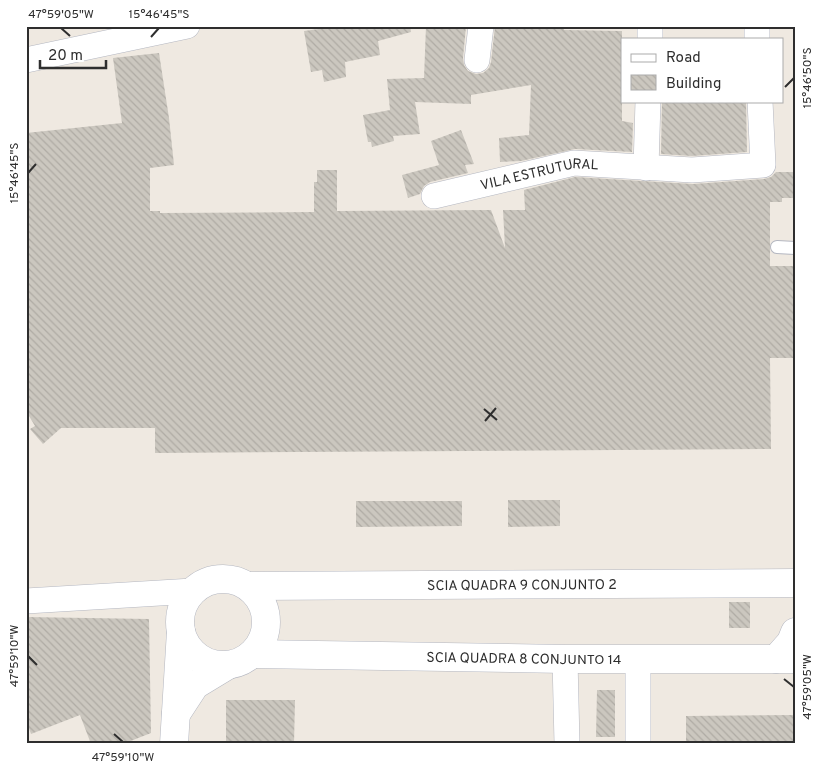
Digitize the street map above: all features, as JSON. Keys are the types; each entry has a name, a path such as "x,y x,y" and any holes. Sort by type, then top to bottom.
{"street":[{"path":"26,60 126,33 187,26"},
{"path":"477,60 481,26"},
{"path":"646,168 648,102"},
{"name":"VILA ESTRUTURAL","path":"434,196 574,163 692,170 763,165 760,102"},
{"path":"174,744 182,610 193,591 205,582 219,578 234,580 248,586 261,600 267,618 264,638 253,654 242,661 228,665 195,685 176,714"},
{"path":"784,584 788,596 795,605"},
{"name":"SCIA QUADRA 9 CONJUNTO 2","path":"248,586 784,584"},
{"path":"26,601 193,591"},
{"path":"181,631 187,646 198,657 212,664 228,665"},
{"path":"785,659 795,632"},
{"name":"SCIA QUADRA 8 CONJUNTO 14","path":"253,654 565,659 785,659"},
{"path":"638,658 638,744"},
{"path":"565,659 567,744"}],"lane":[{"path":"777,247 795,248"}],"building":[{"path":"341,26 410,26 411,32 378,41 380,55 345,62 346,77 324,82 322,70 311,72 304,31"},
{"path":"426,26 466,26 464,65 468,71 476,74 483,73 489,68 495,26 564,26 564,30 622,31 622,121 633,123 632,152 575,149 521,161 500,162 499,138 529,135 531,85 471,95 471,104 415,102 420,134 393,136 394,141 372,147 371,142 368,142 363,115 390,110 387,79 424,78"},
{"path":"159,53 174,165 150,168 150,211 160,211 160,213 314,212 314,182 317,182 317,170 337,170 337,211 491,210 505,248 503,210 525,210 524,190 575,177 693,184 764,179 771,177 776,172 795,172 795,198 782,198 782,202 770,202 770,266 795,266 795,358 770,358 771,449 155,453 155,428 61,428 43,444 30,429 35,426 26,411 26,160 28,160 26,133 122,123 113,58"},
{"path":"662,102 746,102 747,152 692,156 661,154"},
{"path":"461,130 474,164 465,165 468,173 430,182 424,186 420,194 408,198 402,175 439,165 431,141"},
{"path":"508,500 560,500 560,526 508,527"},
{"path":"356,501 462,501 462,526 356,527"},
{"path":"729,602 750,602 750,628 729,628"},
{"path":"26,617 149,619 151,733 123,744 91,744 80,715 31,734 26,720"},
{"path":"597,690 615,690 615,737 596,737"},
{"path":"226,700 295,700 294,744 226,744"},
{"path":"795,715 795,744 686,744 686,716"}]}
